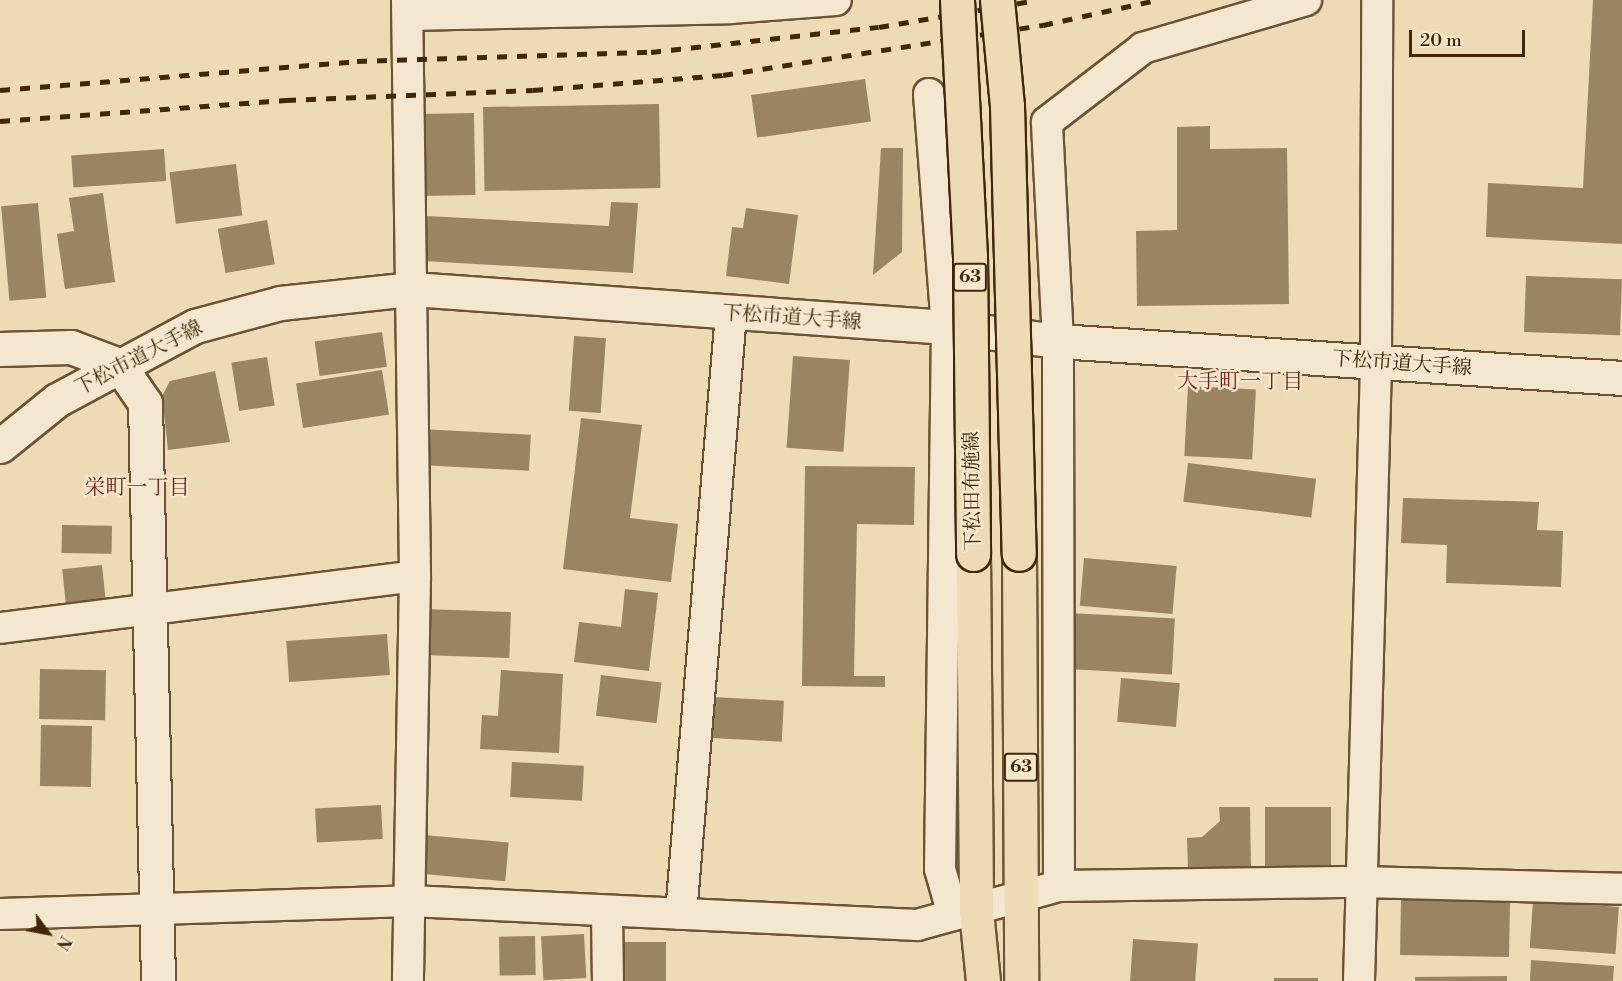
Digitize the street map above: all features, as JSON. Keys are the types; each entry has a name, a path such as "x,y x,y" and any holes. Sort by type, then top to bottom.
{"main road":[{"name":"下松田布施線","path":"957,0 970,245 974,554 965,913 984,981"},
{"name":"63","path":"997,0 1007,106 1019,554 1021,981"}],"street":[{"path":"408,981 415,576 407,7 730,8 836,0"},
{"path":"1059,886 1058,341 1047,122 1143,48 1306,0"},
{"path":"1359,981 1376,363 1377,0"},
{"path":"929,94 947,327 940,869 965,913"},
{"name":"下松市道大手線","path":"0,446 57,400 195,326 280,303 412,289 731,314 947,327 1058,341 1622,378"},
{"path":"681,914 731,314"},
{"path":"0,349 71,347 119,365 145,403 158,981"},
{"path":"0,628 151,607 415,576"},
{"path":"0,914 411,901 917,925 1059,886 1361,882 1622,890"},
{"path":"607,912 608,981"}],"building":[{"path":"1593,0 1622,0 1622,244 1486,237 1488,183 1583,188"},
{"path":"865,79 871,122 757,138 751,95"},
{"path":"659,104 660,188 484,191 483,107"},
{"path":"474,113 475,195 420,196 419,114"},
{"path":"1210,126 1210,149 1287,148 1289,304 1137,306 1136,231 1177,230 1177,127"},
{"path":"881,148 903,148 902,252 873,275"},
{"path":"164,149 166,181 73,187 71,155"},
{"path":"236,164 242,216 176,224 169,172"},
{"path":"103,193 115,282 65,289 57,234 74,231 69,198"},
{"path":"611,202 638,203 633,273 424,261 427,216 609,226"},
{"path":"38,203 46,298 9,301 1,206"},
{"path":"746,208 798,215 789,284 726,276 732,227 743,228"},
{"path":"267,220 275,264 226,273 218,229"},
{"path":"1526,276 1622,279 1620,335 1524,332"},
{"path":"382,332 387,367 320,376 315,341"},
{"path":"574,336 606,338 601,413 569,411"},
{"path":"793,356 850,360 843,452 787,448"},
{"path":"267,357 275,405 239,411 231,363"},
{"path":"382,370 389,414 303,428 296,384"},
{"path":"215,371 230,442 168,450 162,396 170,381"},
{"path":"1188,386 1256,390 1252,459 1184,456"},
{"path":"581,418 642,425 630,518 678,524 671,582 563,569"},
{"path":"421,429 531,435 529,471 419,465"},
{"path":"1188,463 1316,479 1311,517 1183,502"},
{"path":"805,466 915,467 914,525 857,524 854,676 885,676 885,687 802,686"},
{"path":"1403,498 1539,502 1537,530 1563,531 1561,587 1446,583 1447,545 1401,543"},
{"path":"62,525 112,526 112,554 62,553"},
{"path":"1084,558 1177,566 1172,614 1080,606"},
{"path":"102,565 106,601 66,605 62,569"},
{"path":"625,589 658,593 649,671 574,662 579,622 621,627"},
{"path":"424,609 511,612 509,658 422,655"},
{"path":"1069,613 1175,619 1172,674 1066,669"},
{"path":"387,634 390,675 289,682 286,641"},
{"path":"40,669 106,670 105,720 39,719"},
{"path":"501,670 563,674 559,753 480,749 482,715 498,716"},
{"path":"601,675 662,682 657,723 596,716"},
{"path":"1121,678 1180,683 1176,727 1117,722"},
{"path":"713,697 784,701 782,742 711,738"},
{"path":"41,725 92,726 91,787 40,786"},
{"path":"512,762 584,766 582,801 510,797"},
{"path":"381,805 383,839 317,842 315,808"},
{"path":"1219,807 1250,807 1251,869 1188,870 1187,838 1202,837 1220,821"},
{"path":"1265,807 1331,807 1331,866 1265,866"},
{"path":"424,835 509,842 505,881 421,874"},
{"path":"1401,900 1510,902 1509,957 1400,955"},
{"path":"1533,901 1619,907 1616,954 1530,948"},
{"path":"584,934 586,978 543,980 541,936"},
{"path":"535,936 536,975 500,976 499,937"},
{"path":"1133,939 1198,944 1195,981 1130,981"},
{"path":"622,942 666,942 666,981 622,981"},
{"path":"1531,960 1614,966 1613,981 1530,981"},
{"path":"1507,976 1507,981 1415,981 1415,977"},
{"path":"1274,978 1318,978 1318,981 1274,981"}],"railway":[{"path":"0,90 357,61 651,52 879,27 1037,0"},
{"path":"0,121 286,100 533,90 723,75 1043,25 1157,0"}],"district":[{"name":"大手町一丁目","path":"1240,382"},
{"name":"栄町一丁目","path":"137,488"}]}
